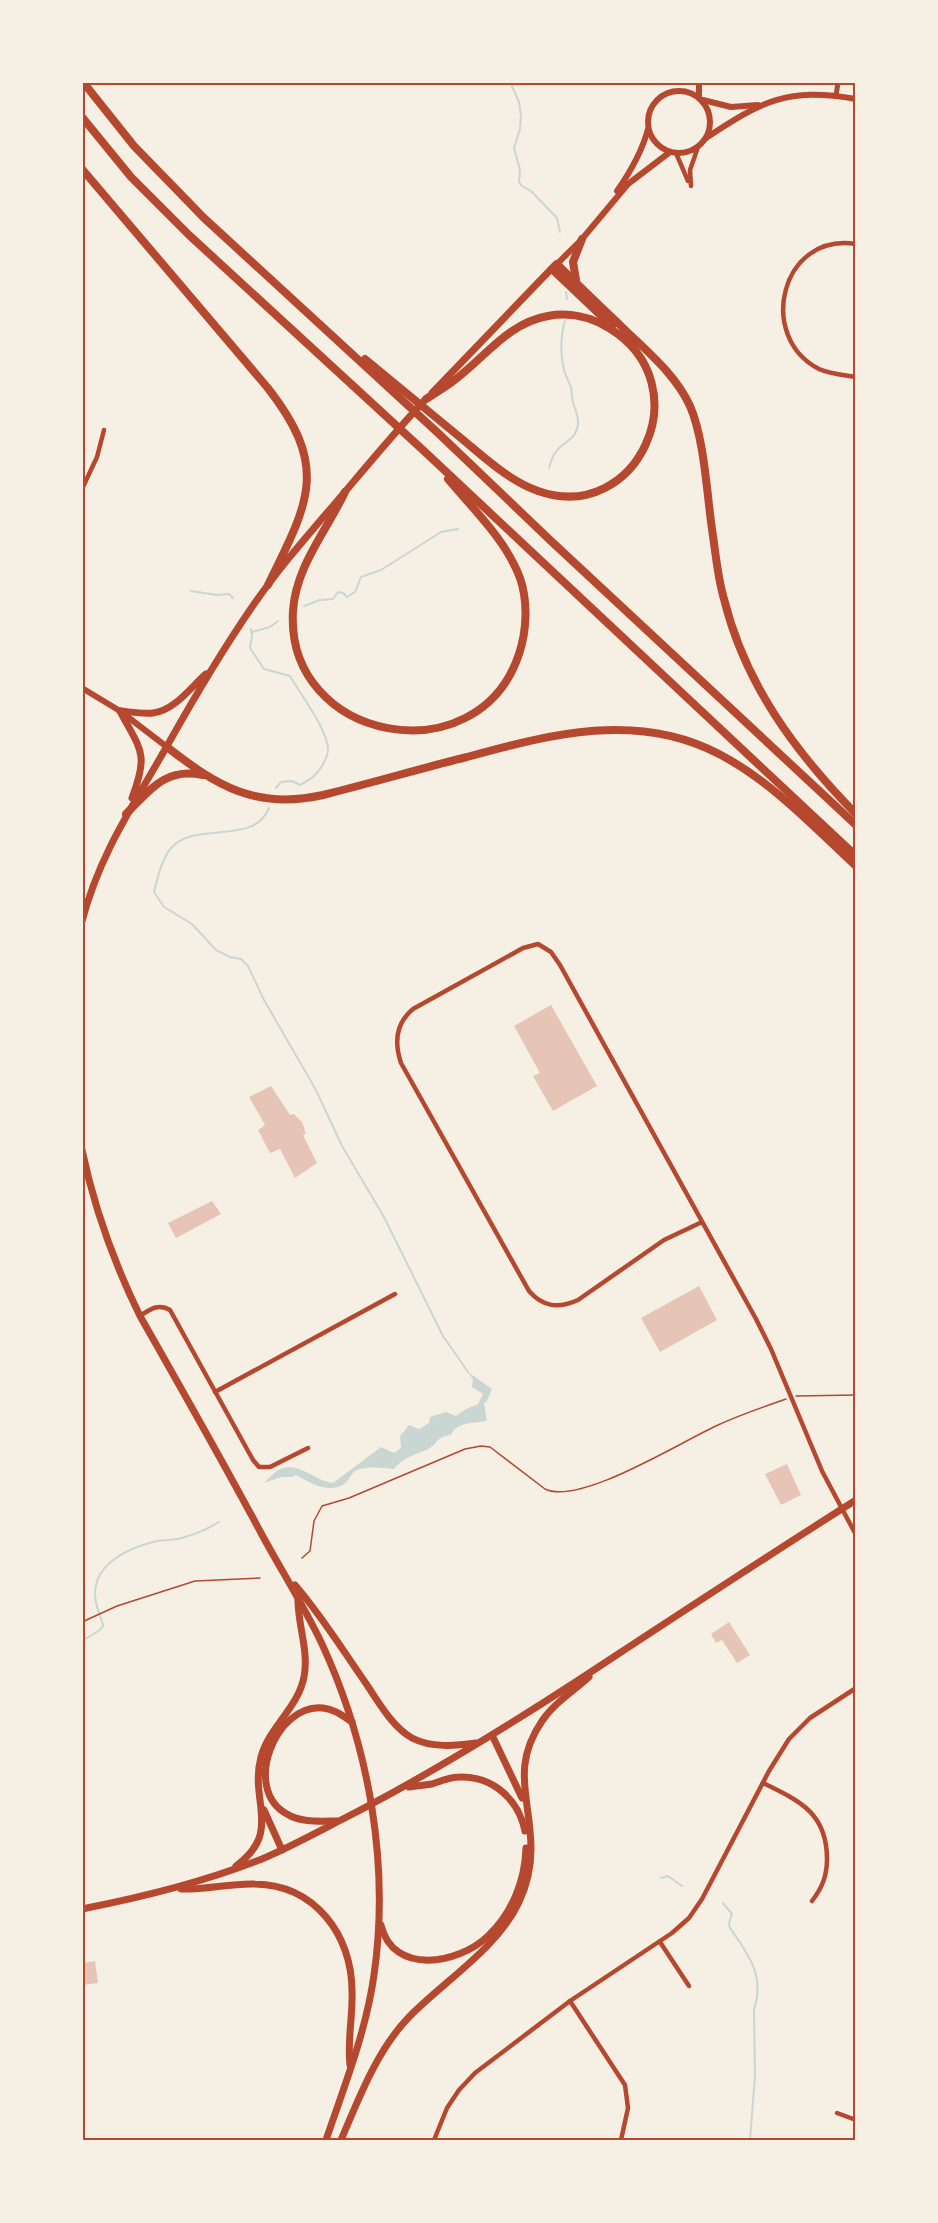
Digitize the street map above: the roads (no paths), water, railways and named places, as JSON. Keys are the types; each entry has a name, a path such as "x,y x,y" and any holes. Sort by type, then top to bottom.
{"highway":[{"path":"83,82 128,139 174,189 305,311 399,392 445,425 499,469 532,488 553,495 573,496 602,488 622,476 639,457 650,437 655,403 651,378 637,353 554,266"},
{"path":"82,117 131,177 169,215 855,856"},
{"path":"82,169 267,387 296,430 306,467 305,501 299,520 268,585"},
{"path":"580,287 574,274 573,262 582,239"},
{"path":"554,266 580,287 660,364 687,400 695,418 700,444 721,589 742,655 760,694 785,733 855,814"},
{"path":"426,399 453,382 502,338 539,318 558,314 585,317 606,326 625,339"},
{"path":"399,392 438,433 567,556 855,825"},
{"path":"345,492 311,551 294,597 294,637 308,675 337,707 362,722 377,727 406,732 425,730 444,727 470,716 483,707 502,687 517,660 524,633 523,592 514,566 499,541 423,451"},
{"path":"167,747 234,789 259,798 293,800 336,792 545,737 605,729 671,736 705,747 746,770 796,810 855,866"},
{"path":"126,814 155,785 171,775 184,772 210,776"}],"main road":[{"path":"672,91 679,82"},
{"path":"699,82 701,99 708,110 711,122 706,138"},
{"path":"82,921 101,864 126,814 212,668 268,585 426,399 465,362 582,239 632,171 644,145 648,129 648,115 654,102 672,91 689,92 701,99 730,107 762,105"},
{"path":"605,209 628,184 673,153 687,152 698,147 706,138 762,105 793,95 821,94 855,99"},
{"path":"648,129 656,144 673,153"},
{"path":"120,711 150,714 165,710 212,668"},
{"path":"82,688 120,711 167,747"},
{"path":"120,711 140,748 142,761 138,781 126,814"},
{"path":"82,1150 107,1238 140,1316 298,1598 333,1670 352,1722 365,1775 375,1836 379,1919 373,1984 350,2068 326,2140"},
{"path":"82,1909 176,1888 229,1871 282,1850 404,1788 492,1735 855,1500"},
{"path":"283,1571 316,1611 377,1699 404,1733 416,1740 435,1745 481,1742"},
{"path":"229,1871 248,1857 258,1842 262,1826 259,1772 263,1751 270,1735 297,1697 304,1675 298,1598"},
{"path":"342,2140 367,2084 399,2029 489,1943 514,1911 524,1889 531,1858 524,1769 527,1753 537,1729 552,1708 606,1661"},
{"path":"339,1821 303,1820 285,1813 274,1804 268,1792 265,1767 269,1750 276,1738 288,1723 302,1713 313,1708 323,1708 335,1711 352,1722"},
{"path":"492,1735 526,1809"},
{"path":"379,1919 387,1941 400,1954 423,1960 450,1956 477,1945 497,1927 514,1900 524,1873 526,1842 524,1824 514,1803 503,1792 486,1782 463,1777 404,1788"},
{"path":"261,1801 282,1850"},
{"path":"176,1888 267,1885 298,1894 322,1912 340,1936 350,1964 352,1992 348,2045 350,2068"}],"street":[{"path":"836,96 838,82"},
{"path":"673,153 691,186 690,170 698,147"},
{"path":"855,244 829,245 807,255 792,273 783,303 788,335 802,356 820,369 855,377"},
{"path":"82,489 97,457 104,429"},
{"path":"702,1222 664,1240 578,1300 551,1306 535,1298 528,1291 401,1063 397,1037 402,1020 413,1009 523,948 538,944 546,947 560,965 756,1319 822,1471 855,1535"},
{"path":"214,1392 395,1294"},
{"path":"140,1316 159,1306 170,1310 214,1392 259,1467 270,1467 308,1448"},
{"path":"434,2140 445,2112 465,2084 570,2001 660,1942 681,1926 696,1910 782,1749 799,1727 855,1688"},
{"path":"763,1783 796,1799 812,1812 821,1826 826,1843 826,1874 821,1888 812,1901"},
{"path":"660,1942 689,1986"},
{"path":"570,2001 625,2085 628,2108 621,2140"},
{"path":"837,2113 855,2120"}],"waterway":[{"path":"510,82 519,102 521,116 520,129 514,148 520,170 519,182 557,218 560,232"},
{"path":"566,292 567,299"},
{"path":"549,468 555,452 573,436 578,424 562,356 565,321"},
{"path":"304,606 320,600 333,599 338,592 347,597 355,592 361,577 381,570 441,532 458,529"},
{"path":"191,591 217,595 229,594 233,598"},
{"path":"252,632 270,627 278,621"},
{"path":"251,629 250,648 264,669 290,676 313,713 327,743 328,751 325,761 313,777 300,785 292,781 281,782 276,788"},
{"path":"269,808 262,819 251,826 185,838 174,845 163,861 154,892 164,907 192,924 216,950 230,957 241,959 248,966 264,1000 316,1090 342,1146 384,1217 443,1336 468,1372"},
{"path":"82,1641 103,1626 96,1603 97,1583 101,1573 116,1558 136,1547 157,1541 182,1538 219,1522"},
{"path":"661,1878 668,1876 682,1886"},
{"path":"723,1903 732,1914 730,1928 749,1957 758,1987 754,2010 755,2076 750,2140"}]}
